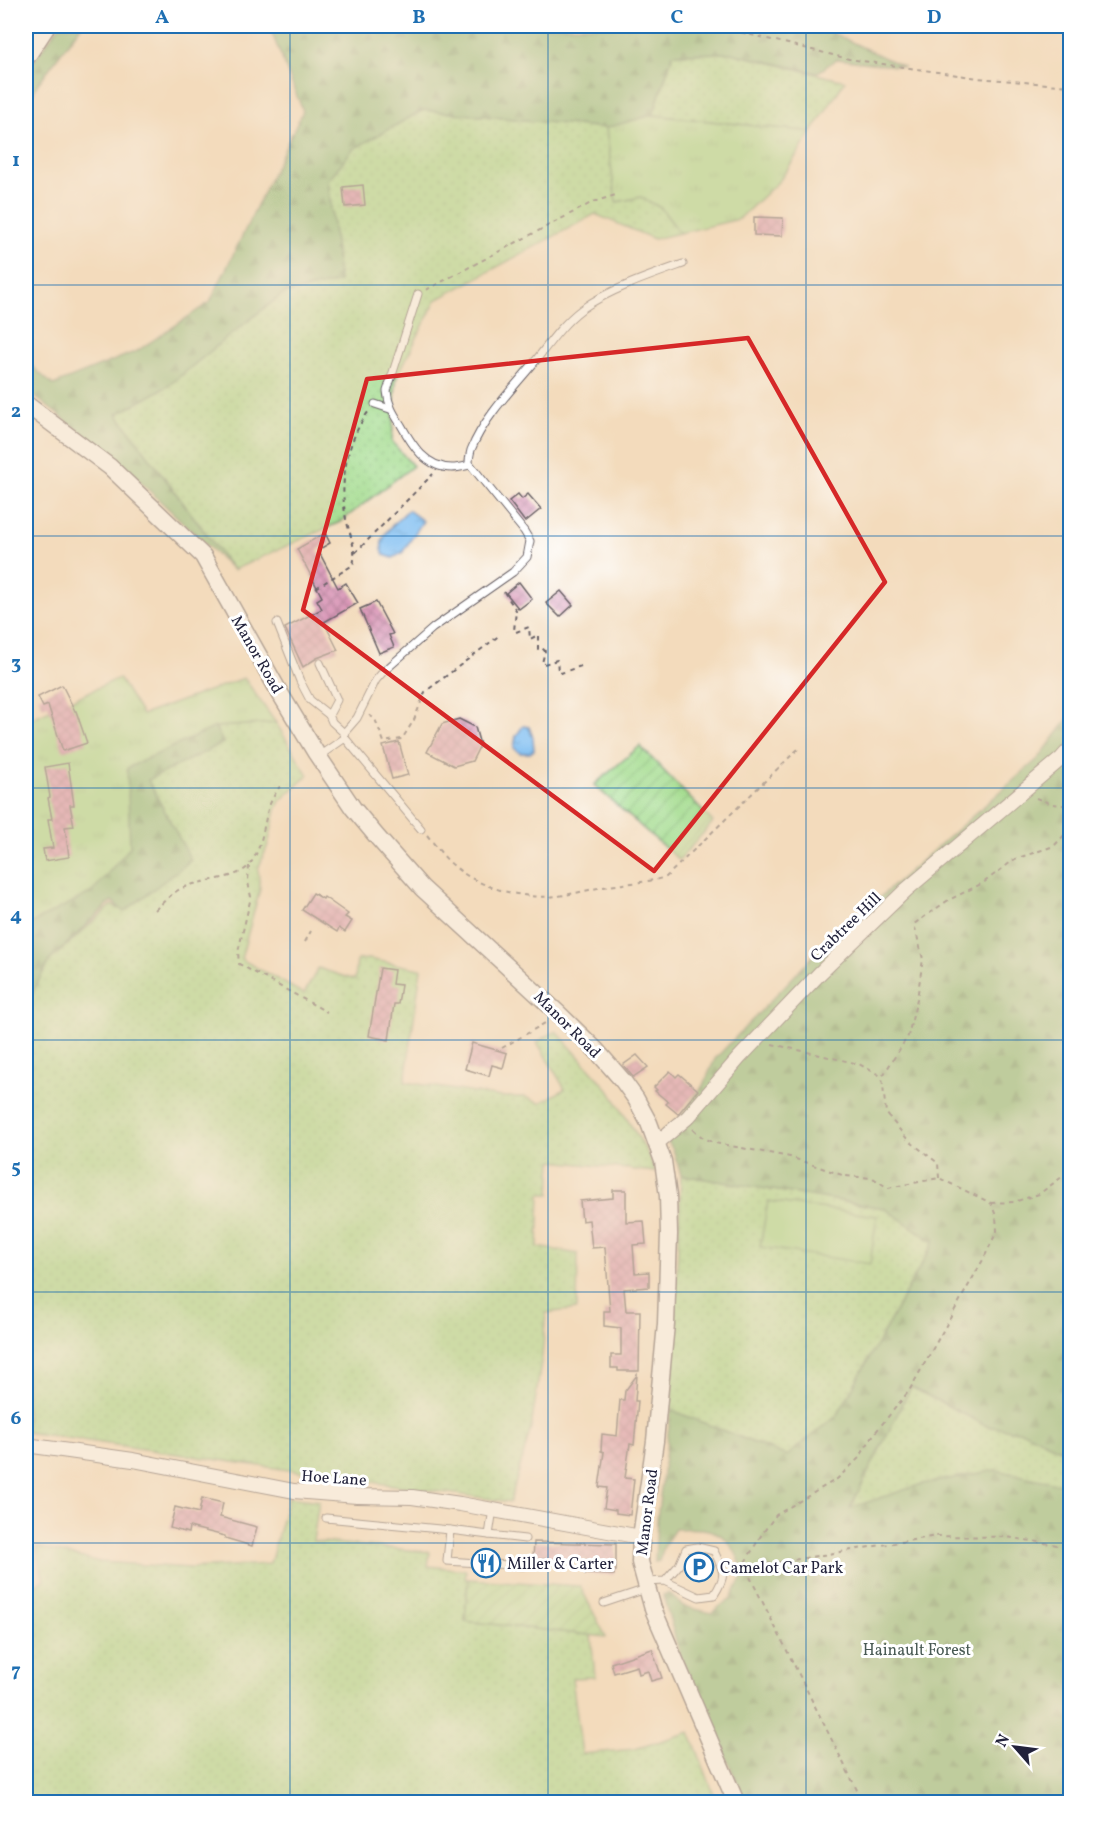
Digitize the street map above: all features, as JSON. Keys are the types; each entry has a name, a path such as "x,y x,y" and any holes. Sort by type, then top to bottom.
{"street":[{"path":"26,58 47,26"},
{"name":"Manor Road","path":"26,404 110,467 202,556 278,690 353,808 422,888 559,1014 623,1081 636,1099 663,1161 668,1196 669,1234 666,1324 640,1562 645,1586 736,1803"},
{"name":"Crabtree Hill","path":"657,1143 688,1117 755,1041 820,973 906,890 1071,749"},
{"name":"Hoe Lane","path":"26,1445 133,1460 294,1491 412,1497 493,1509 641,1537"}],"lane":[{"path":"319,756 344,735 382,673 433,628 513,572 527,557 530,542 524,531 470,465 471,450 478,435 501,402 564,325 582,309 653,275 683,264"},
{"path":"418,294 387,391 390,409 419,454 432,462 451,468 470,465"},
{"path":"375,404 390,409"},
{"path":"277,623 310,700 329,715 332,722 421,828"},
{"path":"320,663 338,700 329,715"},
{"path":"489,1535 493,1509"},
{"path":"326,1518 525,1539"},
{"path":"450,1530 447,1561 523,1566"},
{"path":"604,1603 645,1586 665,1581 680,1565 687,1549 697,1547 714,1551 722,1567 724,1580 714,1595 699,1597 665,1581"}],"path":[{"path":"715,26 849,59 978,78 1071,86"},
{"path":"418,294 593,202 618,194"},
{"path":"316,588 353,565 355,552 345,513 346,459 357,429 375,404"},
{"path":"355,552 433,474 451,468"},
{"path":"509,588 503,593 516,610 514,630 516,632 529,627 530,639 537,635 538,649 542,648 545,651 542,663 557,660 558,671 561,673 581,666"},
{"path":"360,712 375,719 384,742 402,739 414,720 424,692 500,634"},
{"path":"421,828 453,865 471,879 483,885 528,896 557,896 621,884 653,881 666,877 799,748"},
{"path":"280,786 269,807 262,838 249,866 248,882 252,897 238,952 239,964 327,1012"},
{"path":"1022,792 1052,804 1071,806"},
{"path":"939,1178 938,1163 908,1140 886,1113 882,1077 908,1035 917,999 922,959 914,924 947,901 983,883 1015,860 1054,846 1071,829"},
{"path":"155,910 185,886 232,876 249,866"},
{"path":"305,942 311,931"},
{"path":"502,1048 531,1033 559,1014"},
{"path":"755,1041 859,1064 882,1077"},
{"path":"688,1117 693,1129 702,1137 715,1143 790,1157 845,1176 873,1178 888,1188 939,1178 992,1203 1014,1202 1039,1194 1071,1171"},
{"path":"992,1203 996,1216 996,1231 984,1258 909,1391 874,1434 859,1458 837,1479 776,1515 741,1569 936,1536 1006,1537 1040,1540 1071,1547"},
{"path":"746,1568 863,1803"}],"highlighted area":[{"path":"748,338 885,582 654,871 303,610 367,379"}],"green space":[{"path":"59,26 81,26 37,85 26,108 26,72"},
{"path":"269,26 818,26 904,67 837,59 817,73 731,53 673,54 653,115 606,128 423,110 353,149 328,180 339,282 283,294 168,386 117,414 233,570 116,459 26,390 26,361 53,385 137,351 210,302 303,111"},
{"path":"731,53 845,81 812,132 653,115 673,54"},
{"path":"423,110 606,128 616,202 641,197 661,208 680,233 654,239 595,214 436,300 396,379 392,442 413,466 340,522 233,570 117,414 168,386 283,294 339,282 328,179 353,149"},
{"path":"653,115 812,132 780,180 739,219 680,233 661,208 641,197 616,202 606,128"},
{"path":"119,678 142,715 244,678 276,723 215,727 127,768 130,847 92,892 26,926 26,721"},
{"name":"Hainault Forest","path":"1070,716 1070,1454 1025,1432 987,1426 911,1387 850,1508 922,1484 996,1470 1070,1486 1070,1802 746,1802 680,1655 663,1595 668,1593 683,1606 711,1613 731,1598 744,1573 728,1541 712,1531 702,1529 675,1529 665,1544 659,1561 655,1562 657,1520 671,1410 787,1456 838,1414 934,1242 884,1208 681,1175 674,1152 662,1131 680,1119 704,1084 715,1059 816,953 1039,758"},
{"path":"276,723 308,775 280,801 276,810 268,845 258,869 260,889 241,959 304,994 318,968 355,980 357,960 369,959 421,969 405,1082 502,1097 525,1097 540,1103 565,1089 537,1042 556,1031 609,1090 645,1148 656,1172 552,1161 550,1194 540,1194 538,1247 578,1254 577,1309 546,1313 531,1428 510,1502 26,1432 26,1005 49,961 112,905 124,911 147,780 223,743 215,727"},
{"path":"215,727 223,743 148,780 191,860 124,912 112,901 49,961 26,1005 26,926 92,892 130,847 127,768"},
{"path":"640,746 713,822 679,860 594,785"},
{"path":"681,1175 884,1208 934,1242 838,1414 787,1456 671,1410"},
{"path":"768,1201 877,1216 870,1264 760,1247"},
{"path":"911,1387 987,1426 1025,1432 1070,1454 1070,1487 996,1470 850,1509"},
{"path":"288,1497 319,1501 313,1541 430,1552 428,1566 466,1570 465,1578 468,1579 465,1621 591,1635 595,1677 572,1678 582,1754 635,1749 690,1732 717,1802 26,1802 26,1589 44,1580 36,1547 100,1562 190,1568 270,1564"},
{"path":"468,1579 580,1586 606,1637 465,1621"}],"water":[{"path":"408,510 423,521 402,553 393,558 384,555 382,542 384,536"},
{"path":"523,726 529,727 533,738 534,750 530,753 520,753 514,748 516,736"}],"building":[{"path":"363,185 365,205 345,207 343,187"},
{"path":"754,217 783,218 782,236 754,235"},
{"path":"518,494 522,499 528,494 541,509 525,522 509,501"},
{"path":"325,533 330,543 318,550 338,588 346,583 358,603 324,622 338,650 317,658 303,667 285,628 322,609 317,600 322,597 297,549"},
{"path":"519,582 532,599 519,609 506,593"},
{"path":"561,591 573,605 560,617 546,603"},
{"path":"376,602 393,634 389,635 394,647 379,653 360,609"},
{"path":"62,685 76,711 87,743 63,751 48,705 43,707 38,697"},
{"path":"459,719 475,727 480,745 472,761 454,766 427,752 442,724"},
{"path":"399,742 408,775 392,779 383,746"},
{"path":"68,763 74,805 70,805 74,826 65,827 69,857 45,861 43,849 53,848 48,819 52,819 45,767"},
{"path":"313,893 323,899 324,897 348,914 345,917 352,921 345,932 339,928 337,932 302,910"},
{"path":"380,968 394,970 392,984 401,985 398,1004 394,1004 389,1040 369,1036"},
{"path":"472,1043 507,1053 503,1068 492,1065 489,1076 465,1069"},
{"path":"637,1055 648,1067 633,1077 623,1065"},
{"path":"670,1071 676,1077 679,1074 698,1090 678,1114 666,1104 668,1102 655,1091 657,1090 654,1087"},
{"path":"613,1190 626,1190 626,1222 644,1221 646,1244 633,1245 635,1273 649,1272 649,1287 624,1289 626,1311 640,1311 639,1371 618,1371 618,1368 611,1368 611,1355 621,1355 621,1328 604,1326 604,1311 610,1311 605,1247 592,1248 589,1220 582,1221 580,1201 613,1198"},
{"path":"637,1375 635,1401 638,1401 634,1445 630,1444 625,1478 634,1479 630,1515 604,1508 607,1488 599,1487 604,1452 601,1451 602,1434 617,1436 620,1400 624,1400 625,1391"},
{"path":"202,1498 223,1503 220,1517 257,1527 252,1546 189,1527 188,1533 170,1528 175,1507 199,1513"},
{"path":"534,1542 616,1544 616,1571 614,1575 585,1574 586,1560 533,1559"},
{"path":"652,1649 662,1678 651,1681 648,1671 639,1674 637,1666 614,1673 611,1663"}],"place":[{"name":"Miller & Carter","path":"486,1563"},
{"name":"Camelot Car Park","path":"699,1567"}]}
